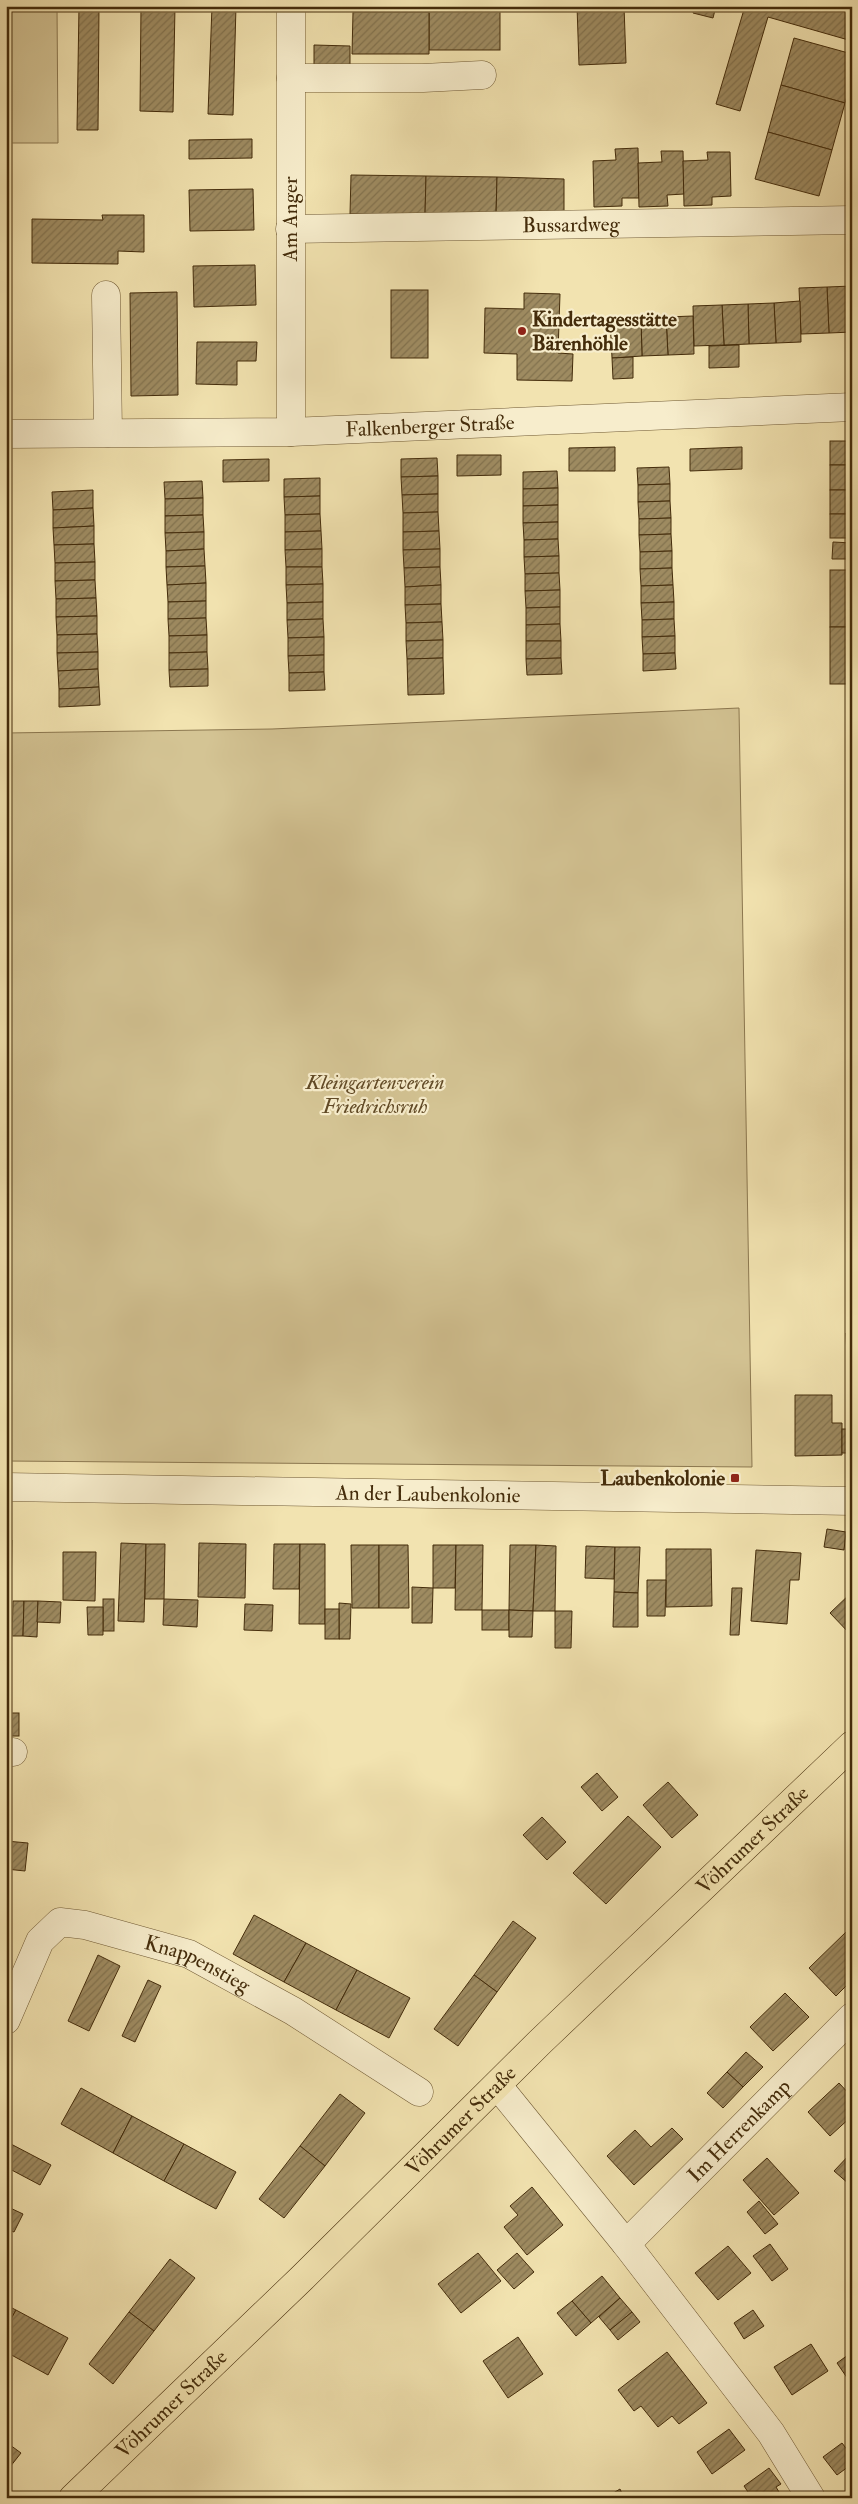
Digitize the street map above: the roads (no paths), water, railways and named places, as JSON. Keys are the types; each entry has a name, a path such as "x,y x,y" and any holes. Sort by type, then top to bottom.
{"main road":[{"name":"Vöhrumer Straße","path":"73,2498 302,2278 498,2086 540,2042 852,1745"}],"street":[{"name":"Am Anger","path":"291,6 291,432"},
{"path":"291,78 482,76"},
{"name":"Bussardweg","path":"290,229 852,220"},
{"path":"106,295 108,433"},
{"name":"Falkenberger Straße","path":"6,434 291,432 852,408"},
{"name":"An der Laubenkolonie","path":"6,1487 852,1501"},
{"name":"Knappenstieg","path":"6,2020 40,1941 60,1922 85,1926 188,1954 293,2011 419,2092"},
{"name":"Im Herrenkamp","path":"626,2244 852,2017"},
{"path":"498,2086 626,2244 771,2433 811,2498"}],"place":[{"name":"Kindertagesstätte Bärenhöhle","path":"522,331"},
{"name":"Laubenkolonie","path":"735,1478"}],"park label":[{"name":"Kleingartenverein Friedrichsruh","path":"375,1094"}]}
